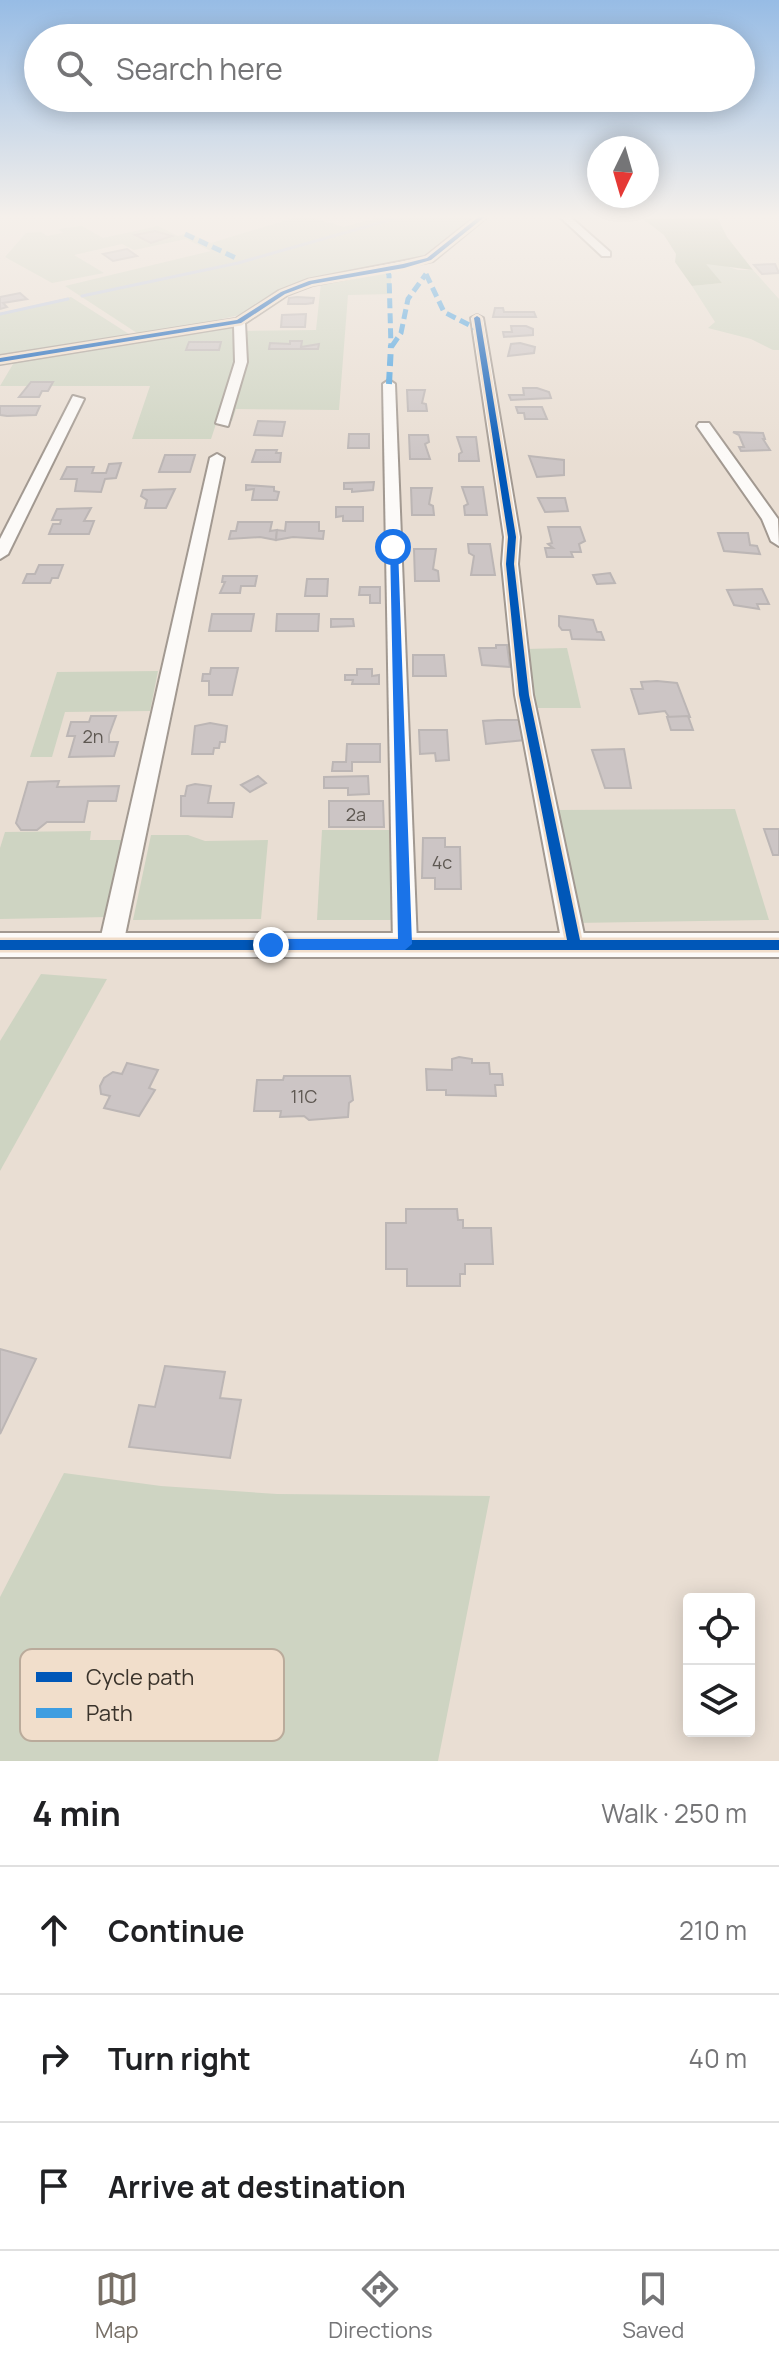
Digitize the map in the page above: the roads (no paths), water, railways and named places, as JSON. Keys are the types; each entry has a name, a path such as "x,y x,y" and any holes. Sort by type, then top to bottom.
{"street":[{"path":"0,360 239,322 277,297"},
{"path":"477,318 512,537 510,564 524,695 574,944"},
{"path":"223,423 234,384 243,367 239,322"},
{"path":"389,384 405,944"},
{"path":"0,554 78,399"},
{"path":"704,426 770,519 779,541"},
{"path":"111,945 217,458"},
{"path":"0,945 779,945"}],"waterway":[{"path":"0,314 68,299"}]}
